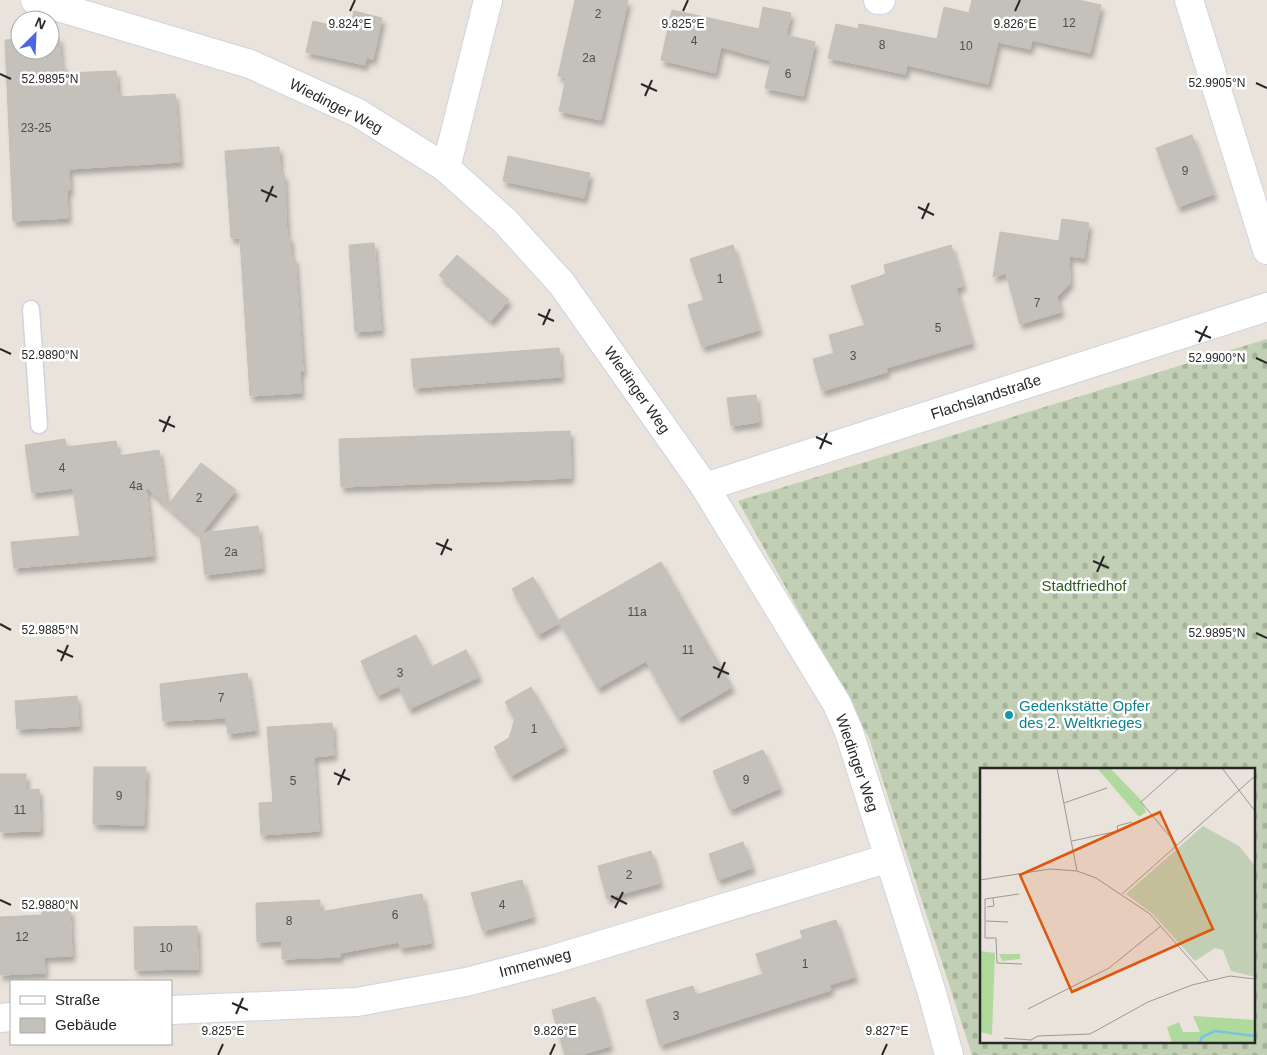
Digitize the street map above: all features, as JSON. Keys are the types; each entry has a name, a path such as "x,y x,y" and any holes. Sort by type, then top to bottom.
{"street":[{"name":"Wiedinger Weg","path":"35,0 250,64 358,113 446,168 504,221 562,284 705,487 836,704 849,732 932,994 948,1055"},
{"path":"446,168 488,0"},
{"path":"1189,0 1267,250"},
{"name":"Flachslandstraße","path":"705,487 1267,306"},
{"name":"Immenweg","path":"172,1010 357,1002 466,982 551,960 889,858"}],"lane":[{"path":"31,309 39,425"}],"green space":[{"name":"Stadtfriedhof","path":"1267,339 1267,1055 972,1055 869,738 738,501"}],"building":[{"path":"575,0 628,0 601,120 559,111 566,78 558,76"},
{"path":"972,0 1078,0 1101,5 1090,53 1032,40 1030,49 998,42 988,84 907,65 905,74 828,58 836,24 858,29 859,24 937,39 944,7 969,13"},
{"path":"763,7 791,13 786,35 815,42 803,96 765,88 771,61 721,47 715,73 661,60 672,10 759,29"},
{"path":"354,11 382,18 373,59 366,58 365,65 306,52 313,21 350,30"},
{"path":"5,40 10,40 10,60 60,60 60,50 64,73 116,71 118,97 175,94 180,162 69,169 70,190 67,191 68,218 13,221"},
{"path":"1192,135 1214,194 1178,207 1156,148"},
{"path":"279,147 280,174 284,174 287,237 290,237 291,258 295,258 303,371 300,371 301,393 250,396 240,238 231,238 225,151"},
{"path":"508,156 590,173 584,198 503,181"},
{"path":"1062,219 1089,223 1084,258 1069,256 1070,283 1057,297 1061,312 1020,324 1006,273 993,277 1000,232 1059,241"},
{"path":"374,243 381,330 355,332 349,245"},
{"path":"733,245 759,330 702,347 688,305 704,300 690,259"},
{"path":"951,245 963,286 956,288 972,343 886,368 887,372 822,391 813,359 834,353 829,335 865,325 851,286 886,274 884,265"},
{"path":"457,255 509,300 491,321 439,275"},
{"path":"559,348 561,377 414,388 411,359"},
{"path":"756,395 759,422 731,426 727,398"},
{"path":"570,431 571,478 341,487 339,439"},
{"path":"65,439 66,447 116,441 118,456 159,450 167,506 146,487 153,556 14,568 11,542 80,536 73,488 32,493 25,445"},
{"path":"201,463 236,490 202,533 258,526 262,568 205,575 200,535 167,506"},
{"path":"661,562 732,687 678,718 646,661 598,688 559,620"},
{"path":"533,577 559,623 538,635 512,589"},
{"path":"416,635 431,667 466,650 479,677 409,709 399,686 377,696 361,661"},
{"path":"247,673 256,730 228,734 226,718 163,721 160,684"},
{"path":"531,687 565,746 511,776 494,747 509,738 515,719 505,702"},
{"path":"77,696 79,726 17,729 15,701"},
{"path":"332,723 334,755 314,757 319,831 261,835 259,803 273,802 267,727"},
{"path":"763,750 780,788 730,810 713,771"},
{"path":"94,767 146,767 144,825 93,824"},
{"path":"0,774 26,774 26,790 39,789 40,831 0,832"},
{"path":"743,842 752,868 718,880 709,854"},
{"path":"651,851 660,883 607,898 598,866"},
{"path":"522,880 533,917 483,931 471,893"},
{"path":"422,894 431,943 400,948 399,942 340,953 340,957 282,959 282,941 257,942 256,903 320,900 320,912"},
{"path":"70,909 72,956 44,957 45,973 0,975 0,917 42,915 42,910"},
{"path":"836,920 855,977 829,985 831,990 660,1045 646,1000 693,986 696,995 763,974 756,954 803,938 800,931"},
{"path":"197,926 198,969 135,970 134,927"},
{"path":"595,997 610,1046 580,1055 565,1055 552,1010"}],"place":[{"name":"Gedenkstätte Opfer des 2. Weltkrieges","path":"1009,715"}]}
